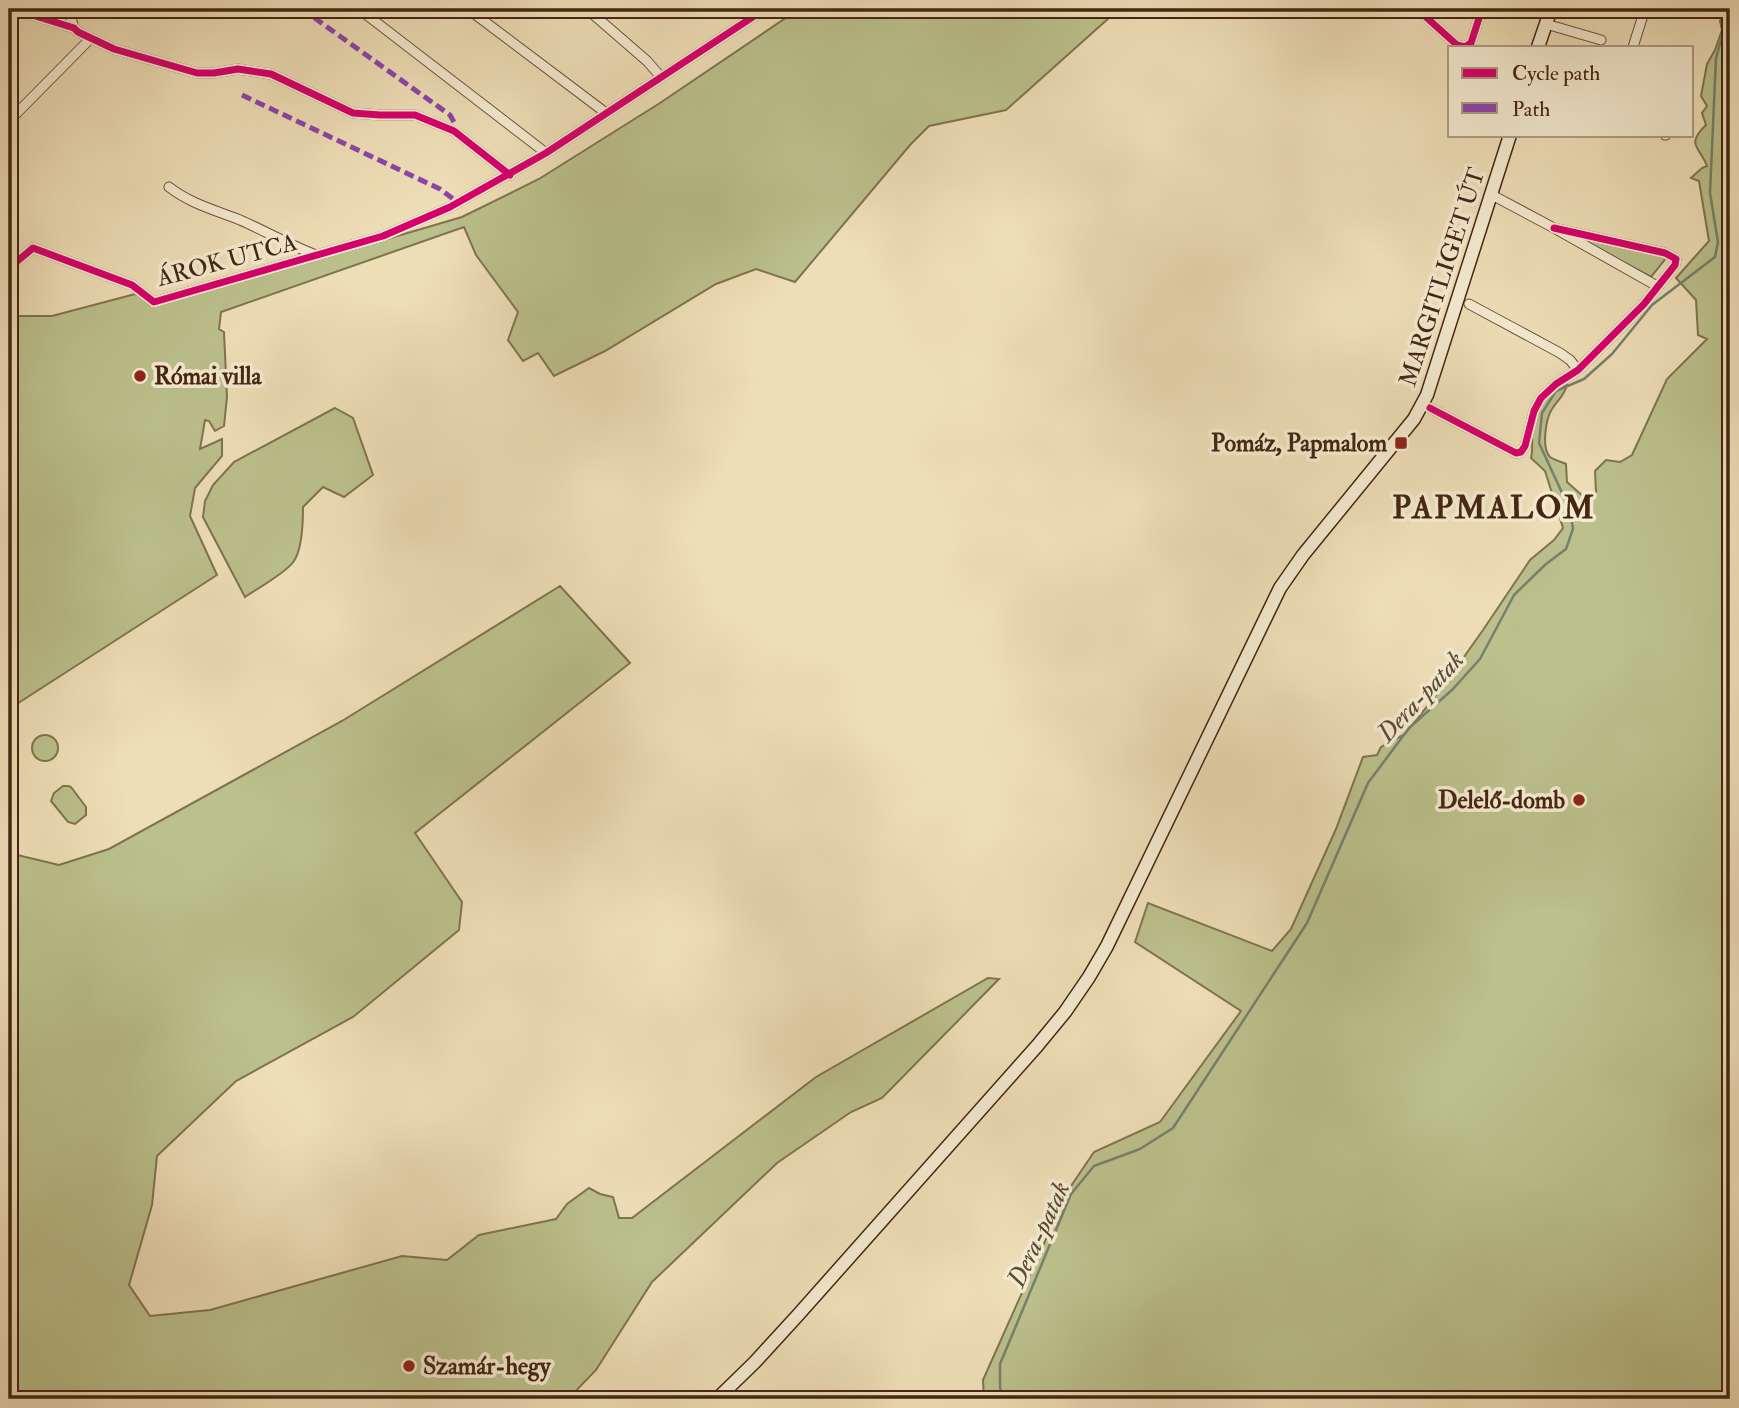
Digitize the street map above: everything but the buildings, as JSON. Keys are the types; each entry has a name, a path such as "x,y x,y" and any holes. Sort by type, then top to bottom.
{"main road":[{"path":"1538,46 1551,9"},
{"name":"MARGITLIGET ÚT","path":"717,1399 798,1315 1037,1046 1089,977 1107,946 1280,588 1303,555 1414,419 1427,395 1510,136"}],"street":[{"path":"66,9 74,28"},
{"path":"359,9 547,153"},
{"path":"468,9 606,113"},
{"path":"169,187 201,206 316,255 383,236 450,207 510,175 765,9"},
{"path":"1418,9 1461,46"},
{"path":"1466,46 1471,43 1482,9"},
{"path":"1633,46 1645,9"},
{"path":"11,10 74,28 114,49 197,73 237,69 271,74 353,113 380,116 415,115 454,131 510,175"},
{"path":"589,11 648,61 661,77"},
{"path":"1546,24 1601,40"},
{"path":"9,121 91,38"},
{"path":"1492,195 1657,286"},
{"path":"1430,408 1517,453 1521,452 1541,398 1556,384 1578,370 1644,304 1675,265 1676,259 1665,253 1554,228"},
{"name":"ÁROK UTCA","path":"9,268 33,248 132,285 154,302 316,255"},
{"path":"1469,304 1560,353 1578,370"}],"green space":[{"path":"799,9 1119,9 1006,110 929,126 795,282 756,269 716,284 605,351 554,376 538,353 523,361 508,340 518,312 476,255 464,227 221,312 219,329 224,332 227,397 224,426 215,431 209,421 205,420 200,449 222,439 222,456 195,488 190,516 217,575 9,709 9,310 18,316 52,316 135,294 154,302 462,217 539,179 660,103"},
{"path":"1725,9 1730,9 1730,1399 984,1399 983,1380 1067,1192 1094,1152 1160,1122 1241,1011 1135,942 1148,903 1272,951 1291,929 1336,829 1363,757 1377,755 1381,747 1405,734 1442,688 1530,560 1554,540 1563,528 1545,471 1531,458 1533,426 1538,410 1546,398 1567,385 1554,405 1546,426 1547,453 1566,464 1567,482 1584,497 1591,496 1596,492 1595,471 1606,460 1620,462 1632,455 1667,379 1707,339 1698,335 1696,300 1676,278 1709,241 1699,181 1691,178 1707,166 1695,142 1706,125 1702,113 1707,106 1701,96 1707,64 1722,30 1720,21"},
{"path":"1574,236 1664,256 1666,258 1651,277"},
{"path":"335,408 353,418 373,475 344,497 323,487 303,507 300,542 294,561 245,597 203,517 205,501 213,485 234,462"},
{"path":"560,586 630,663 415,833 462,902 459,930 353,1017 236,1081 157,1156 152,1205 129,1285 150,1316 210,1310 402,1256 447,1260 479,1235 556,1219 567,1204 589,1188 613,1197 619,1218 632,1218 816,1077 988,978 999,979 882,1098 851,1112 777,1163 652,1282 596,1370 568,1399 9,1399 9,853 59,865 109,849 342,721"},
{"path":"45,735 54,739 58,748 54,757 45,761 36,757 32,748 36,739"},
{"path":"63,786 71,787 86,807 86,815 75,824 68,822 51,801 54,793"}],"waterway":[{"name":"Dera-patak","path":"1002,1399 1000,1364 1071,1194 1094,1166 1140,1149 1173,1128 1307,923 1368,783 1409,728 1452,690 1480,659 1514,595 1566,549 1573,529 1570,510 1539,443 1542,413 1556,391 1584,379 1612,354 1652,305 1715,257 1718,242 1710,193 1716,58 1730,9"}],"marked path":[{"path":"302,9 450,115 454,122 454,131"},
{"path":"575,9 590,13"},
{"path":"242,95 440,189 457,202"}],"cycle path":[{"path":"9,268 33,248 132,285 154,302 383,236 450,207 546,153 765,9"},
{"path":"1417,9 1461,46"},
{"path":"1466,46 1471,43 1482,9"},
{"path":"9,10 74,28 114,49 197,73 238,69 271,74 353,113 415,115 454,131 510,175"},
{"path":"1430,408 1516,453 1521,452 1541,398 1556,384 1578,370 1644,304 1675,265 1676,259 1665,253 1554,228"}],"place":[{"name":"Római villa","path":"140,376"},
{"name":"Pomáz, Papmalom","path":"1401,443"},
{"name":"Delelő-domb","path":"1579,800"},
{"name":"Szamár-hegy","path":"409,1366"}],"district":[{"name":"PAPMALOM","path":"1494,507"}]}
